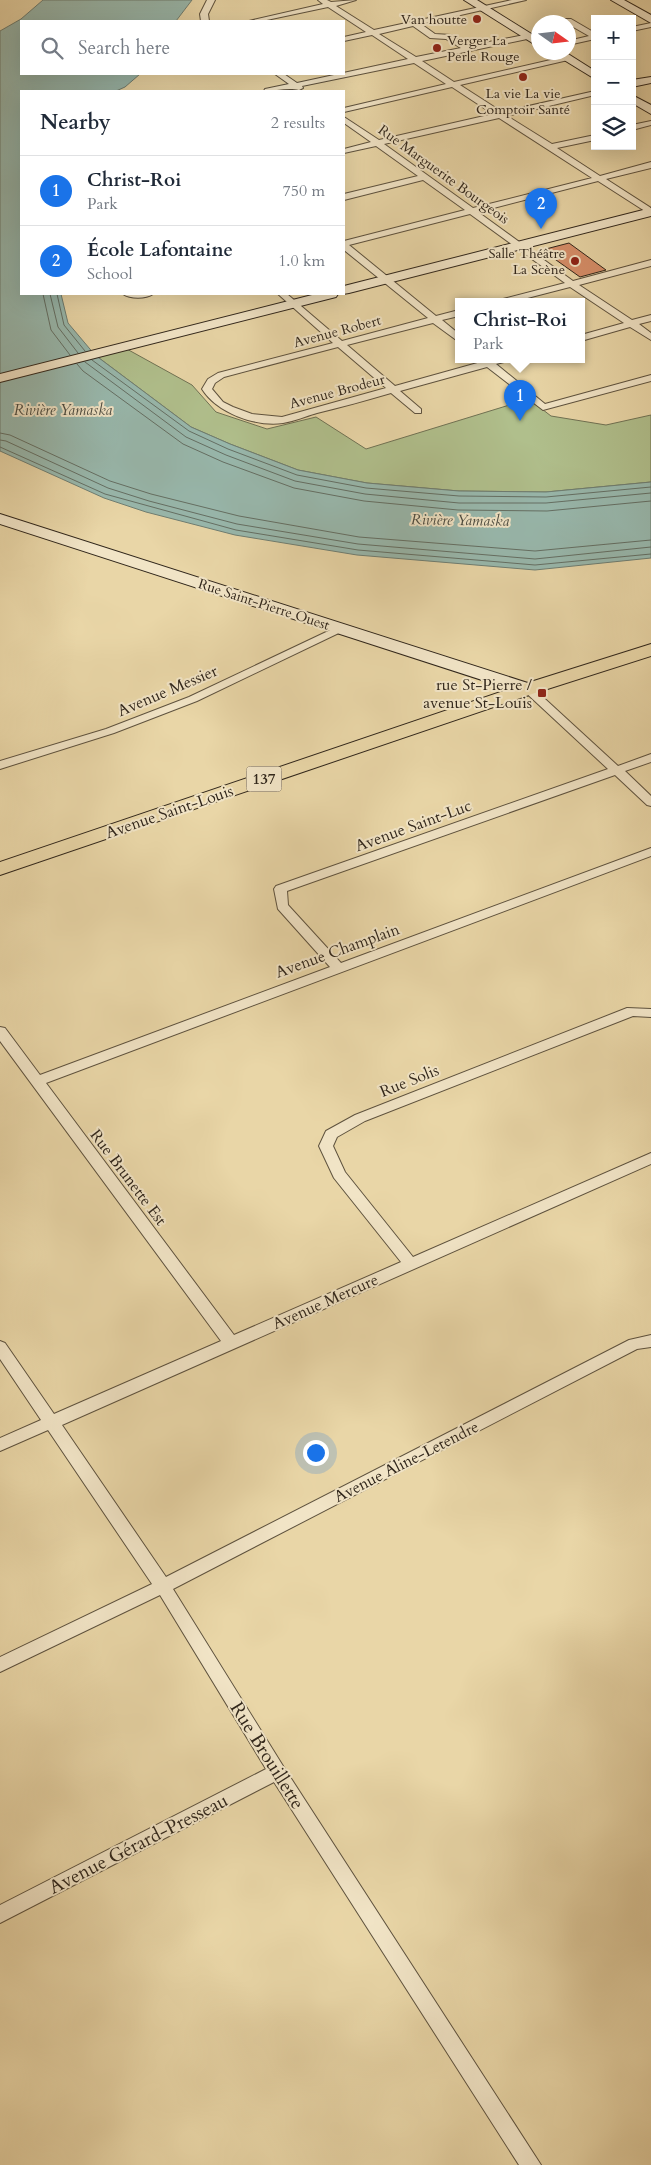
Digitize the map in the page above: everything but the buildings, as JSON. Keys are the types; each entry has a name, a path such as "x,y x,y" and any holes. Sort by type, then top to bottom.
{"main road":[{"name":"Avenue Saint-Louis","path":"0,869 528,689 651,650"}],"street":[{"path":"205,20 204,14 210,0"},
{"path":"257,20 326,2 352,0"},
{"path":"468,0 531,37"},
{"path":"345,38 522,0"},
{"path":"616,0 648,16"},
{"path":"326,2 651,212"},
{"path":"414,23 433,36 448,37 468,49"},
{"path":"636,28 651,25"},
{"path":"576,26 591,35"},
{"path":"576,41 591,38"},
{"path":"273,90 468,49 531,39"},
{"path":"345,110 454,85 542,60"},
{"path":"568,60 591,74"},
{"path":"280,75 302,90"},
{"path":"636,83 651,80"},
{"path":"345,151 591,94"},
{"path":"636,101 651,110"},
{"name":"Rue Marguerite Bourgeois","path":"345,120 572,284 651,337"},
{"path":"636,127 651,123"},
{"path":"551,147 591,138"},
{"path":"345,245 651,165"},
{"path":"345,197 426,178"},
{"path":"345,290 651,212"},
{"path":"345,246 455,336"},
{"path":"518,298 651,263"},
{"path":"283,295 418,411"},
{"path":"0,378 327,295"},
{"name":"Avenue Robert","path":"221,375 455,314"},
{"path":"585,337 651,318"},
{"name":"Avenue Brodeur","path":"221,375 211,381 207,389 210,395 223,406 246,416 266,420 282,420 479,363"},
{"path":"488,363 543,407 651,378"},
{"name":"Rue Saint-Pierre Ouest","path":"0,519 528,689"},
{"name":"Avenue Messier","path":"0,765 110,731 193,699 341,628"},
{"path":"528,689 651,802"},
{"name":"Avenue Saint-Luc","path":"338,968 282,906 280,889 615,769 651,758"},
{"name":"Avenue Champlain","path":"36,1080 651,852"},
{"name":"Rue Solis","path":"411,1264 339,1174 326,1146 331,1134 360,1118 632,1011 651,1013"},
{"name":"Rue Brunette Est","path":"0,1031 231,1343"},
{"name":"Avenue Mercure","path":"0,1445 651,1158"},
{"name":"Avenue Aline-Letendre","path":"0,1665 162,1586 634,1344 651,1341"},
{"name":"Rue Brouillette","path":"0,1347 162,1586 277,1772 532,2165"},
{"name":"Avenue Gérard-Presseau","path":"0,1914 277,1772"}],"green space":[{"path":"125,348 192,385 216,412 267,429 316,417 366,449 529,399 551,416 606,425 651,415 651,482 546,492 459,491 367,483 298,470 191,427 95,355"}],"water":[{"name":"Rivière Yamaska","path":"43,0 192,0 177,20 20,20 20,75 139,75 125,87 118,90 20,90 20,295 61,295 68,323 95,355 191,427 298,470 367,483 459,491 546,492 651,482 651,558 535,570 357,555 235,535 146,512 104,498 0,451 0,31 21,19"}],"place":[{"name":"Van houtte","path":"477,19"},
{"name":"Verger La Perle Rouge","path":"437,48"},
{"name":"La vie La vie Comptoir Santé","path":"523,77"},
{"name":"École Lafontaine","path":"541,229"},
{"name":"Salle Théâtre La Scène","path":"575,261"},
{"name":"Christ-Roi","path":"520,421"},
{"name":"rue St-Pierre / avenue St-Louis","path":"542,693"}]}
